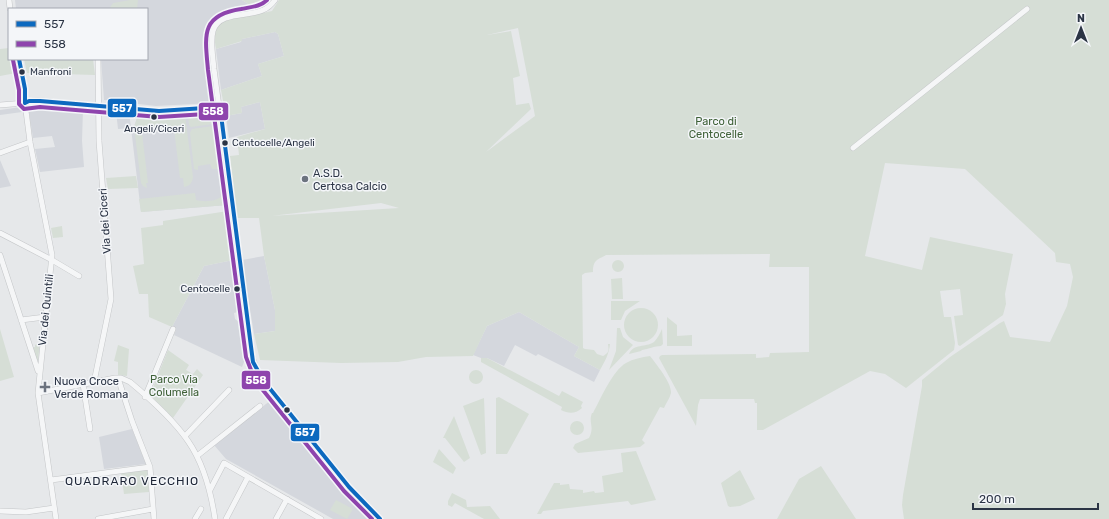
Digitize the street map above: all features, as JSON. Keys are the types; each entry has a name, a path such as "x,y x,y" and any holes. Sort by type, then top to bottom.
{"street":[{"path":"276,0 263,10 233,16 222,20 215,26 212,35 248,330 255,366 263,380 345,482 380,519"},
{"path":"854,148 1027,9"},
{"name":"Via dei Quintili","path":"19,60 25,89 25,103 30,142 48,231 52,260 38,393 56,519"},
{"name":"Via dei Ciceri","path":"94,382 112,300 99,142 98,60"},
{"path":"0,105 25,103 58,104 160,111 220,107"},
{"path":"0,153 30,142"},
{"path":"0,233 79,276"},
{"path":"0,255 20,320 39,374"},
{"path":"20,320 46,318"},
{"path":"146,396 173,329"},
{"path":"118,378 132,421 150,467 154,519"},
{"path":"38,393 118,378 127,380 146,396 185,436 197,456 210,490 215,519"},
{"path":"83,384 90,428"},
{"path":"185,436 228,390"},
{"path":"197,456 260,406"},
{"path":"210,490 224,463 321,519"},
{"path":"51,480 150,467"},
{"path":"226,519 248,477"},
{"path":"276,519 287,499"},
{"path":"0,511 26,512 54,508"},
{"path":"98,519 153,509"},
{"path":"195,519 200,509"}],"shaded area":[{"path":"15,0 242,0 258,10 214,24 211,27 210,34 215,102 156,106 104,100 101,60 148,60 148,8 16,8"},
{"path":"275,32 278,34 284,56 258,64 262,76 221,90 216,49 241,42 242,39"},
{"path":"260,102 265,129 229,138 226,116 242,113 241,107"},
{"path":"21,107 22,112 0,115 0,110"},
{"path":"35,108 83,109 82,141 84,167 40,172 35,149 55,147 52,136 33,138 29,112"},
{"path":"116,111 129,113 131,127 134,127 137,118 143,115 188,115 216,113 227,205 141,212 131,128 118,129"},
{"path":"0,160 11,186 0,188"},
{"path":"264,256 275,310 275,331 254,334 242,260"},
{"path":"233,260 232,265 235,270 241,311 234,313 235,319 242,324 249,360 244,362 242,367 174,335 176,330 172,327 204,266"},
{"path":"519,312 579,347 574,356 600,370 594,382 538,354 536,356 515,345 504,366 487,358 481,358 473,355 487,326"},
{"path":"271,400 340,485 342,491 346,491 372,519 333,519 226,459 214,445"},
{"path":"132,429 146,464 104,469 99,437"}],"green space":[{"path":"138,0 137,8 110,8 113,3"},
{"path":"242,0 269,0 262,8 258,10"},
{"name":"Parco di Centocelle","path":"279,0 1109,0 1109,519 904,519 902,505 903,495 922,380 950,357 1004,321 1010,337 1050,342 1067,306 1073,277 1070,264 1056,262 1055,253 965,169 885,163 865,256 922,270 930,237 1013,254 1005,294 1006,304 1003,315 960,346 958,345 954,316 963,315 960,289 940,291 944,317 951,317 955,343 954,350 906,388 885,374 870,371 763,430 757,430 757,403 755,403 754,399 700,399 696,426 659,358 662,355 756,354 756,358 769,357 770,353 809,352 809,267 769,267 770,254 606,255 598,259 594,265 593,272 582,275 583,348 594,350 597,354 603,356 608,350 608,344 610,344 608,354 600,370 574,356 579,347 519,312 487,326 473,356 426,357 398,362 341,363 260,360 254,334 275,331 275,310 264,256 259,218 236,218 230,156 239,155 237,137 265,129 260,102 241,107 242,113 226,116 221,90 262,76 258,64 284,56 278,34 275,32 242,39 242,41 216,49 215,41 217,29 224,22 230,19 272,11","holes":["518,28 535,116 486,152 531,109 529,103 516,105 513,78 520,76 511,31 487,35","381,203 399,208 272,216"]},
{"path":"8,48 8,60 13,60 16,73 0,76 0,49"},
{"path":"24,60 93,60 95,75 27,73"},
{"path":"216,113 227,205 141,212 139,199 195,193 196,200 206,201 217,199 222,195 218,169 212,169 210,164 198,166 198,170 194,169 190,133 192,129 213,126 213,124 191,127 189,125 188,115"},
{"path":"143,115 185,115 193,177 191,183 186,187 184,187 183,178 180,178 174,129 142,133 148,183 146,183 147,188 141,183 134,127 137,118"},
{"path":"136,176 138,188 108,189 106,178"},
{"path":"228,211 233,260 204,266 172,327 149,317 148,294 139,294 133,266 144,264 141,228 163,225 163,221"},
{"path":"62,226 63,237 53,238 51,228"},
{"path":"616,260 620,260 624,266 620,272 616,272 612,268 612,264"},
{"path":"622,278 623,299 612,299 611,279"},
{"path":"611,301 640,301 625,311 621,320 611,320"},
{"path":"644,308 653,313 657,318 657,332 653,337 648,341 638,342 634,341 625,332 624,322 625,318 634,309"},
{"path":"667,317 677,325 677,336 692,335 692,346 667,346"},
{"path":"617,328 620,328 623,337 633,345 609,370 616,351"},
{"path":"0,329 14,377 0,381"},
{"path":"662,329 663,344 661,346 629,354 634,348 654,342"},
{"path":"40,343 38,360 36,360 32,348"},
{"path":"118,345 129,349 127,376 118,375 118,362 114,361"},
{"name":"Parco Via Columella","path":"168,350 189,365 186,370 193,374 197,369 203,375 173,418 150,395"},
{"path":"650,356 669,384 671,393 664,408 660,407 642,440 645,443 640,447 578,453 573,448 575,444 589,438 591,434 592,413 616,372 626,363 638,358"},
{"path":"481,358 487,358 559,396 562,391 583,402 581,406 582,408 572,413 561,410 562,407 481,362"},
{"path":"473,370 479,370 483,374 483,380 479,384 473,384 469,380 469,374"},
{"path":"499,397 529,414 507,454 496,454 496,398"},
{"path":"484,398 486,453 481,455 463,406"},
{"path":"454,416 470,458 464,462 445,438 443,438"},
{"path":"577,421 582,423 584,428 582,433 577,435 572,433 570,428 572,423"},
{"path":"439,449 456,468 453,474 433,462"},
{"path":"636,451 656,500 631,505 628,501 543,511 541,514 537,514 554,483 560,483 560,485 569,484 570,489 583,490 583,493 594,491 595,493 604,492 602,476 623,472 621,453"},
{"path":"821,466 856,519 777,519 799,479"},
{"path":"147,470 149,492 124,494 121,473"},
{"path":"740,470 755,499 740,506 730,507 728,506 721,483"},
{"path":"452,493 466,500 467,507 490,506 500,519 484,519 455,503 452,507 448,505 448,501"},
{"path":"336,500 353,509 347,519 330,510"}],"transit line":[{"name":"558","path":"267,0 258,5 228,12 218,16 212,22 206,37 208,70 246,357 258,384 344,491 372,519"},
{"name":"558","path":"13,60 19,90 19,104 24,109 40,107 159,117 221,113"},
{"name":"557","path":"19,60 25,89 25,103"},
{"name":"557","path":"25,103 29,101 40,101 159,111 220,107"},
{"name":"557","path":"220,107 253,362 263,380 349,487 380,519"}],"place":[{"name":"Manfroni","path":"22,72"},
{"name":"Angeli/Ciceri","path":"154,117"},
{"name":"Centocelle/Angeli","path":"225,143"},
{"name":"A.S.D. Certosa Calcio","path":"305,179"},
{"name":"Centocelle","path":"237,289"},
{"name":"Nuova Croce Verde Romana","path":"45,387"}],"district":[{"name":"QUADRARO VECCHIO","path":"132,481"}]}
